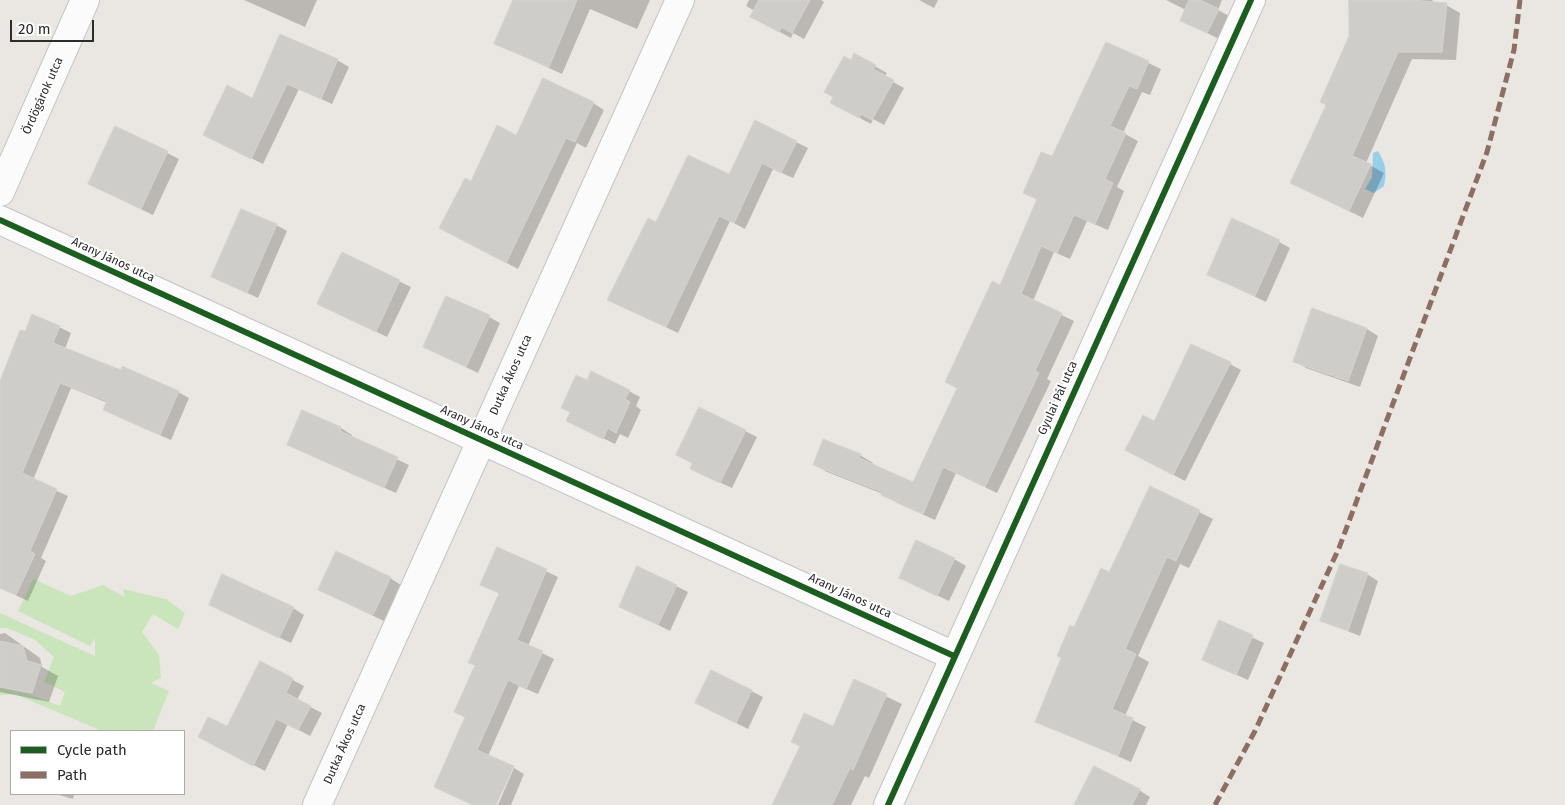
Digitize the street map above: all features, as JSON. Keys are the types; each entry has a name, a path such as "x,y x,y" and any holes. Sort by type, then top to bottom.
{"street":[{"name":"Ördögárok utca","path":"0,192 85,0"},
{"name":"Dutka Ákos utca","path":"317,805 680,0"},
{"name":"Gyulai Pál utca","path":"888,805 1251,0"},
{"name":"Arany János utca","path":"0,220 954,656"}],"green space":[{"path":"33,579 71,596 103,585 125,597 123,589 166,599 185,613 178,629 153,614 142,632 159,655 161,678 151,683 169,691 153,730 100,730 15,694 0,695 0,688 29,694 60,706 65,692 44,682 54,657 35,640 7,628 0,628 0,613 95,656 95,638 90,646 18,611"}],"water":[{"path":"1378,151 1383,160 1385,176 1384,186 1374,193 1365,189 1372,177 1373,153"}],"building":[{"path":"513,0 577,0 549,67 494,44"},
{"path":"759,0 810,0 792,33 781,27 779,32 750,17"},
{"path":"1189,0 1200,0 1219,9 1207,33 1180,21"},
{"path":"1349,0 1411,0 1447,3 1442,52 1398,52 1352,156 1371,164 1349,211 1290,183 1326,105 1320,102 1349,36"},
{"path":"280,34 338,59 321,99 287,84 251,159 203,135 227,85 252,98"},
{"path":"1106,42 1149,61 1137,89 1129,86 1110,126 1126,133 1105,179 1113,183 1095,224 1074,215 1057,253 1041,246 1021,294 1062,313 1035,371 1039,373 985,487 943,467 923,514 881,495 882,492 813,465 823,439 861,454 859,458 913,482 957,388 945,382 992,281 1000,285 1037,199 1023,193 1041,152 1052,156"},
{"path":"854,53 876,65 873,69 894,80 872,120 861,114 859,118 830,103 833,97 824,92 844,56 851,60"},
{"path":"543,78 594,102 575,142 566,138 506,263 439,228 465,178 471,181 497,125 516,135"},
{"path":"755,120 797,141 781,173 762,163 734,223 719,216 666,327 607,300 648,218 656,222 688,155 729,174"},
{"path":"115,126 168,151 141,209 88,184"},
{"path":"241,209 277,224 247,293 211,277"},
{"path":"1232,218 1280,240 1255,296 1207,275"},
{"path":"342,252 400,280 376,332 317,304"},
{"path":"446,296 490,315 466,367 423,347"},
{"path":"1312,308 1367,328 1348,381 1293,362"},
{"path":"32,314 60,326 53,343 121,370 122,366 179,391 160,435 103,410 107,401 60,383 22,473 57,489 30,551 35,554 16,595 0,588 0,381 20,330 25,331"},
{"path":"1191,344 1231,362 1173,475 1125,450 1143,415 1154,421"},
{"path":"591,371 630,390 625,399 630,402 616,433 608,428 603,439 566,421 570,412 561,408 576,375 587,380"},
{"path":"699,407 746,430 720,483 690,469 692,463 676,455"},
{"path":"302,410 341,427 340,431 398,457 384,488 287,445"},
{"path":"1150,486 1200,510 1176,561 1167,557 1125,649 1136,654 1112,709 1133,718 1118,756 1035,722 1061,658 1057,656 1070,625 1074,627 1101,568 1109,572"},
{"path":"916,540 955,558 937,596 899,578"},
{"path":"497,547 547,569 517,640 543,651 526,689 508,680 477,750 514,766 496,805 473,805 434,787 465,717 454,712 475,665 468,663 499,593 480,585"},
{"path":"336,551 391,577 373,615 318,590"},
{"path":"1340,564 1368,573 1348,631 1320,621"},
{"path":"637,566 677,585 658,625 619,607"},
{"path":"222,574 294,607 279,638 209,605"},
{"path":"1219,620 1253,635 1236,675 1202,660"},
{"path":"0,641 23,646 27,661 41,665 32,693 0,687"},
{"path":"260,661 293,678 286,693 311,706 298,730 276,719 253,766 198,737 208,717 227,726"},
{"path":"711,670 752,690 736,723 695,703"},
{"path":"854,679 887,694 853,770 850,768 832,805 772,805 800,746 791,742 804,713 833,726"},
{"path":"1094,766 1140,789 1132,805 1074,805"}],"marked path":[{"path":"1215,805 1255,731 1339,548 1487,152 1514,50 1520,0"}],"cycle path":[{"path":"888,805 1251,0"},
{"path":"0,220 954,656"}]}
